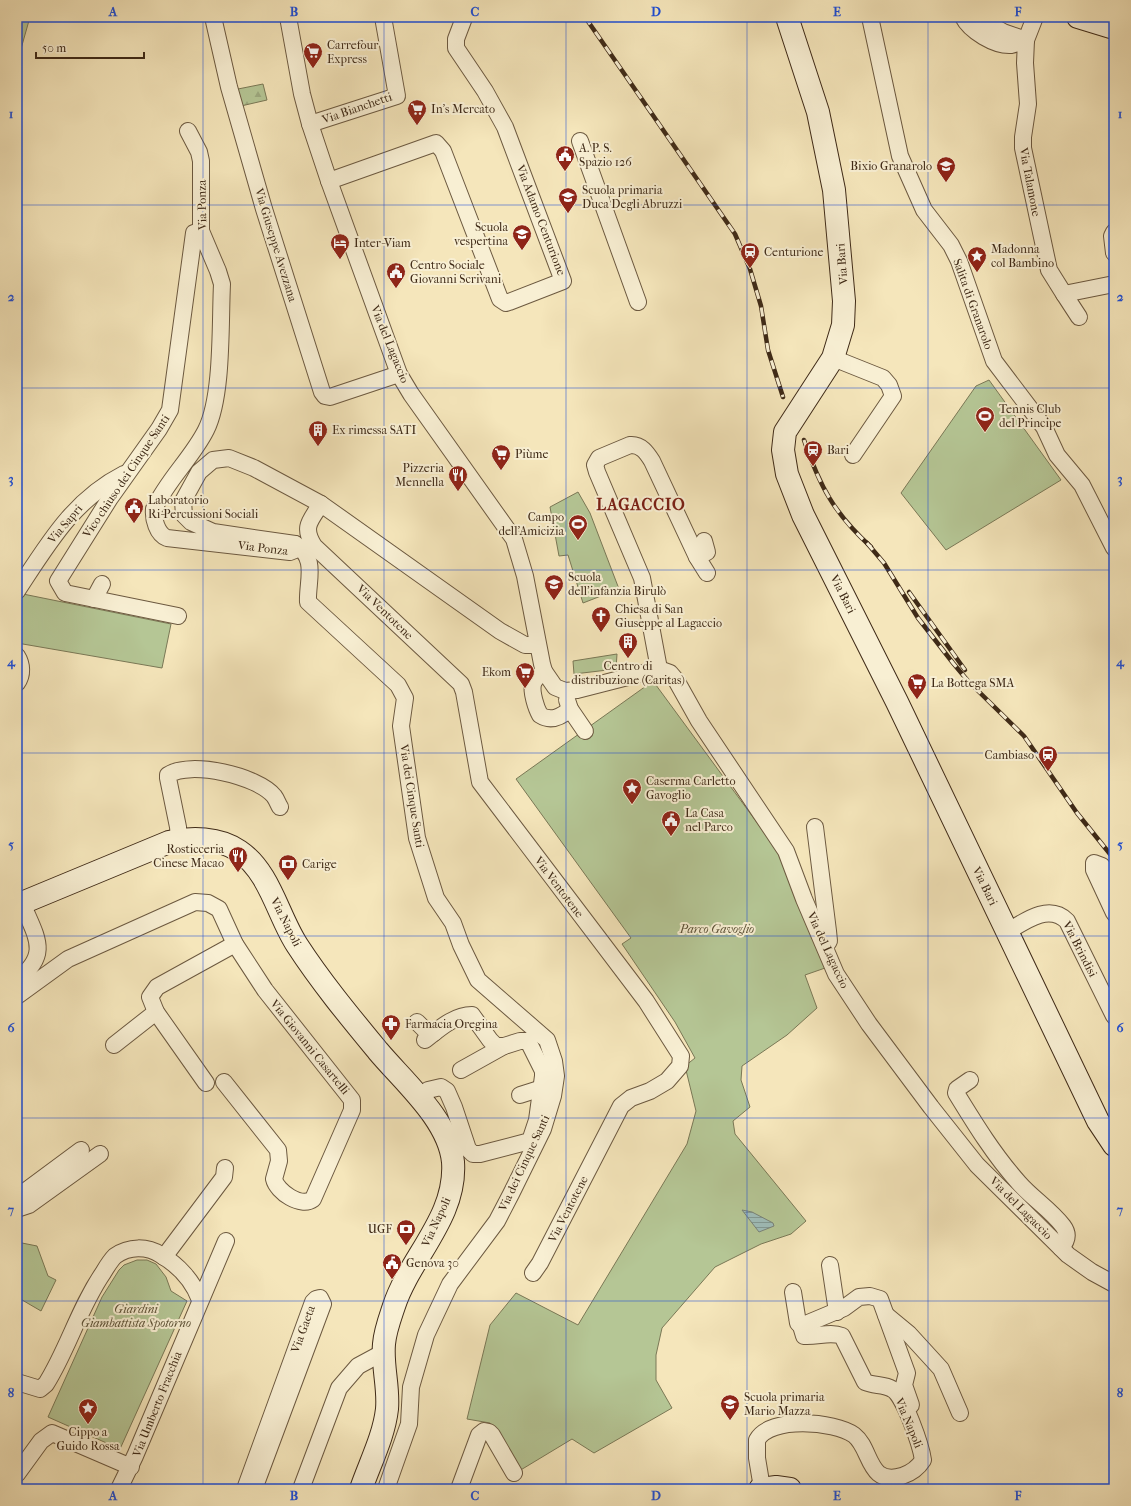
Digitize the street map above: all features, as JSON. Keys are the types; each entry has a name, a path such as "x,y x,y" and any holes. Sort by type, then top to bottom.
{"street":[{"name":"Via Giuseppe Avezzana","path":"213,17 229,87 264,209 322,392 325,396 330,397 399,374"},
{"name":"Via del Lagaccio","path":"288,17 302,94 310,124 329,181 399,374 411,394 514,539 525,576 537,645 544,671 555,687 564,691"},
{"name":"Via Bianchetti","path":"310,124 397,96 383,17"},
{"name":"Via Bari","path":"787,17 818,112 834,190 844,300 843,325 833,358 785,432 783,450 787,474 803,515 897,702 1098,1121 1114,1145"},
{"name":"Salita di Granarolo","path":"870,17 900,156 924,210 951,245 966,280 994,361 1044,427 1057,455 1082,485 1114,548"},
{"path":"963,17 969,26 999,44 1011,45 1026,40"},
{"path":"977,17 1003,32 1026,40"},
{"name":"Via Talamone","path":"1035,17 1026,40 1025,63 1028,104 1022,137 1025,162 1049,270 1078,317"},
{"path":"1078,17 1114,28"},
{"name":"Via Adamo Centurione","path":"329,181 436,144 443,151 500,299 506,303 563,281 505,127 456,48 456,39 464,18"},
{"name":"Via Ponza","path":"188,131 199,152 201,161 201,231 222,284 216,396 206,430 156,505 154,512 156,523 161,534 167,538 290,552 296,549 295,544 205,530 186,518 183,512 183,501 202,468 213,460 225,457 254,468 321,504 500,631 525,645 537,645"},
{"path":"580,141 638,302"},
{"name":"Vico chiuso dei Cinque Santi","path":"178,616 65,593 58,581 128,472 159,429 170,410 194,233 201,231"},
{"path":"1114,232 1112,236 1114,253"},
{"path":"1064,294 1114,284"},
{"path":"833,358 882,378 889,385 892,396 853,455"},
{"path":"585,731 570,709 564,691 592,688 659,669 642,578 597,472 596,464 599,458 630,445 634,445 642,449 652,461 697,557 707,573"},
{"name":"Via Sapri","path":"17,590 68,517 92,494 128,472"},
{"name":"Via Ventotene","path":"321,504 308,523 307,528 314,546 461,684 464,692 480,782 646,1001 681,1056 680,1066 667,1081 650,1091 631,1098 621,1106 540,1263 533,1273"},
{"path":"697,557 707,552 704,541"},
{"name":"Via dei Cinque Santi","path":"295,544 300,547 309,561 310,579 308,601 398,686 405,698 401,726 417,838 436,898 454,923 461,945 478,980 547,1040 554,1061 556,1076 553,1096 543,1129 497,1221 459,1266 426,1335 411,1387 409,1424 386,1489"},
{"path":"94,599 102,584"},
{"path":"17,656 22,664 19,680 17,682"},
{"name":"Via del Lagaccio","path":"659,669 670,673 676,680 699,721 786,851 836,974 851,998 931,1107 977,1165 1061,1248 1092,1272 1114,1284"},
{"path":"544,671 534,681 532,686 537,710 540,715 552,719 560,717 570,709"},
{"path":"179,840 168,775 182,768 233,774 256,784 274,796 280,807"},
{"path":"815,827 829,940 824,947"},
{"name":"Via Napoli","path":"20,904 169,842 179,840 212,840 238,850 246,857 270,890 297,945 372,1044 436,1118 446,1136 452,1155 452,1177 449,1196 440,1218 403,1284 395,1303 386,1335 384,1352 387,1401 384,1425 361,1489"},
{"path":"1114,885 1102,866 1094,863 1094,870 1114,913"},
{"name":"Via Giovanni Casartelli","path":"17,996 68,959 195,902 208,903 219,909 235,944 269,995 352,1100 352,1110 313,1200 306,1203 301,1202 279,1189 274,1179 279,1161 278,1150 224,1082"},
{"path":"17,980 34,965 38,952 37,940 20,904"},
{"name":"Via Brindisi","path":"1007,932 1033,917 1051,912 1062,916 1067,920 1114,1016"},
{"path":"206,1083 156,1012 150,999 150,994 154,989 235,944"},
{"path":"114,1045 156,1012"},
{"path":"417,1022 429,1036 453,1019 466,1015 472,1015 496,1046 504,1046"},
{"path":"459,1266 477,1244 496,1214 530,1141 537,1120 542,1088 542,1071 528,1041 520,1041 504,1046 461,1070"},
{"name":"Via del Lagaccio","path":"970,1080 957,1089 956,1093 990,1149 1020,1184 1063,1226 1067,1237 1066,1242 1061,1248"},
{"path":"418,1098 436,1087 441,1087 447,1091 457,1114 468,1148 473,1154 480,1154 530,1141"},
{"path":"520,1095 542,1088"},
{"path":"17,1205 27,1190 81,1150"},
{"path":"17,1209 28,1205 100,1154"},
{"path":"164,1257 224,1177 225,1168"},
{"name":"Via Umberto Fracchia","path":"17,1474 41,1441 52,1433 131,1466 226,1241"},
{"path":"17,1382 40,1389 46,1384 92,1290 115,1257 127,1250 137,1248 154,1251 164,1257 191,1282 200,1300"},
{"path":"830,1265 837,1312"},
{"path":"793,1292 798,1323 801,1326"},
{"name":"Via Napoli","path":"790,1489 776,1487 761,1489 757,1440 766,1430 779,1426 800,1424 823,1425 854,1435 861,1444 874,1470 881,1475 895,1478 908,1474 920,1466 923,1460 902,1401 894,1389 865,1382 842,1336 834,1332 816,1336 804,1336 801,1326 837,1312 859,1297 870,1296 880,1299 907,1373 904,1385 927,1450"},
{"name":"Via Gaeta","path":"245,1489 313,1302 320,1298 323,1304 254,1489"},
{"name":"Via Napoli","path":"885,1314 909,1334 941,1369 960,1413"},
{"path":"301,1489 339,1388 358,1366 384,1352"},
{"path":"459,1489 479,1435 484,1431 489,1432 492,1435 514,1473"},
{"path":"119,1489 131,1466"}],"green space":[{"path":"17,17 30,17 17,63"},
{"path":"263,84 267,100 241,106 238,89"},
{"name":"Tennis Club del Principe","path":"989,380 1061,480 946,550 901,493 976,386"},
{"name":"Campo dell'Amicizia","path":"578,492 590,513 619,589 583,603 568,555 559,556 550,507"},
{"path":"23,594 171,624 162,668 17,643 17,599"},
{"path":"617,654 616,669 574,674 573,661"},
{"name":"Parco Gavoglio","path":"653,681 783,858 828,967 805,975 817,1008 787,1035 742,1066 741,1080 750,1107 733,1121 735,1134 806,1221 791,1234 761,1244 715,1267 662,1328 656,1355 656,1380 672,1408 594,1453 572,1439 519,1471 490,1423 467,1419 490,1325 516,1293 578,1325 687,1144 696,1111 685,1066 695,1058 675,1022 622,944 631,938 516,779"},
{"path":"17,1242 37,1246 48,1276 56,1280 41,1311 17,1297"},
{"name":"Giardini Giambattista Spotorno","path":"137,1260 147,1260 156,1264 166,1277 171,1291 187,1301 120,1449 48,1417 102,1297 119,1270 124,1265"}],"water":[{"path":"742,1210 752,1212 773,1223 774,1226 759,1232"}],"railway":[{"path":"585,17 735,234 750,269 761,306 768,350 783,397"},
{"path":"804,440 822,486 847,523 871,547"},
{"path":"867,543 884,563 918,618 953,663 968,681 1024,736 1077,813 1114,859"},
{"path":"909,592 965,670"}],"place":[{"name":"Carrefour Express","path":"313,69"},
{"name":"In's Mercato","path":"417,126"},
{"name":"A. P. S. Spazio 126","path":"565,172"},
{"name":"Bixio Granarolo","path":"946,183"},
{"name":"Scuola primaria Duca Degli Abruzzi","path":"568,214"},
{"name":"Scuola vespertina","path":"522,251"},
{"name":"Inter-Viam","path":"340,260"},
{"name":"Centurione","path":"750,269"},
{"name":"Madonna col Bambino","path":"977,273"},
{"name":"Centro Sociale Giovanni Scrivani","path":"396,289"},
{"name":"Tennis Club del Principe","path":"985,433"},
{"name":"Ex rimessa SATI","path":"318,447"},
{"name":"Bari","path":"813,467"},
{"name":"Piùme","path":"501,471"},
{"name":"Pizzeria Mennella","path":"458,492"},
{"name":"Laboratorio Ri-Percussioni Sociali","path":"134,524"},
{"name":"Campo dell'Amicizia","path":"578,541"},
{"name":"Scuola dell'infanzia Birulò","path":"554,601"},
{"name":"Chiesa di San Giuseppe al Lagaccio","path":"601,633"},
{"name":"Centro di distribuzione (Caritas)","path":"628,659"},
{"name":"Ekom","path":"525,689"},
{"name":"La Bottega SMA","path":"917,700"},
{"name":"Cambiaso","path":"1048,772"},
{"name":"Caserma Carletto Gavoglio","path":"632,805"},
{"name":"La Casa nel Parco","path":"671,837"},
{"name":"Rosticceria Cinese Macao","path":"238,873"},
{"name":"Carige","path":"288,881"},
{"name":"Farmacia Oregina","path":"391,1041"},
{"name":"UGF","path":"406,1246"},
{"name":"Genova 30","path":"392,1280"},
{"name":"Scuola primaria Mario Mazza","path":"730,1421"},
{"name":"Cippo a Guido Rossa","path":"88,1425"}],"district":[{"name":"LAGACCIO","path":"641,504"}]}
